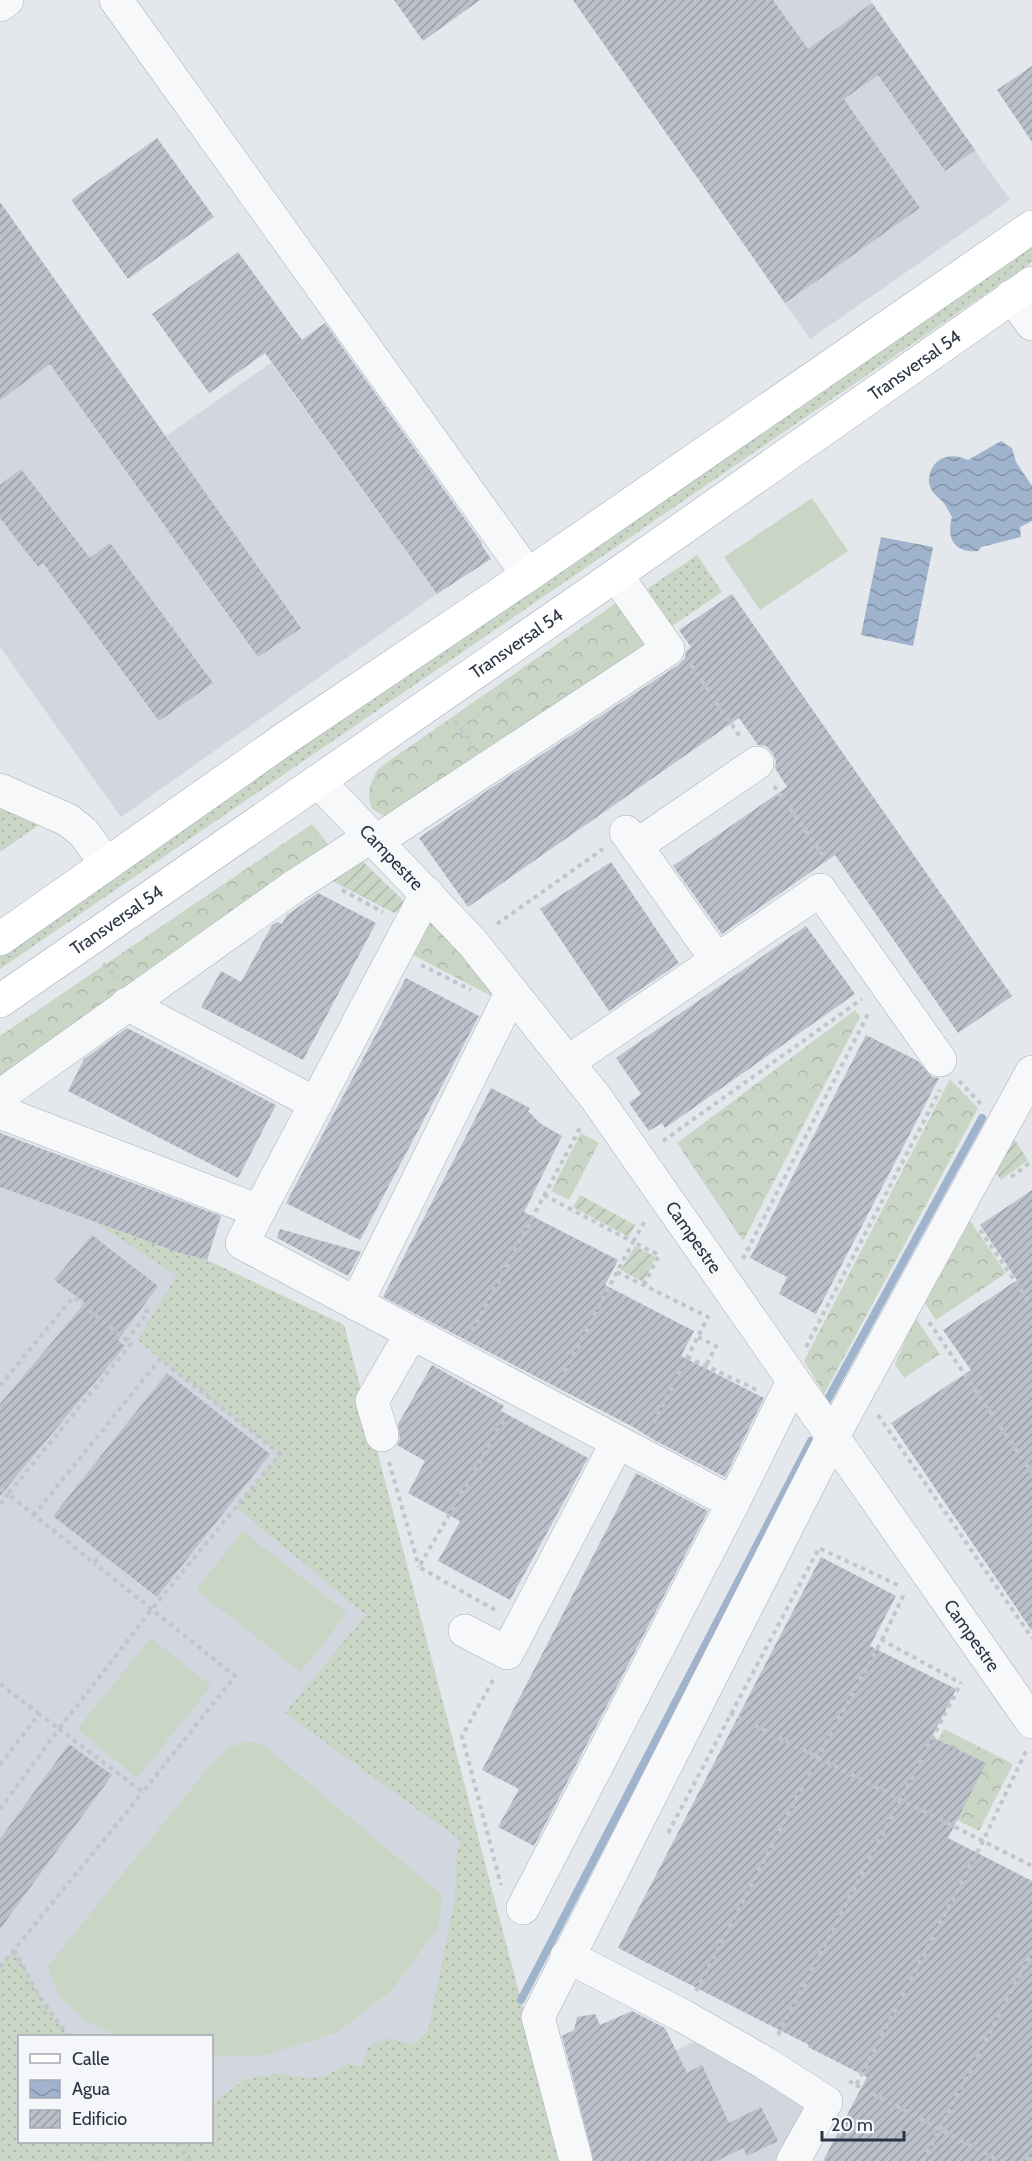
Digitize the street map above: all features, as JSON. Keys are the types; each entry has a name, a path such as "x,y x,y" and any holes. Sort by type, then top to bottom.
{"main road":[{"path":"0,939 283,740 528,575 1032,227"},
{"name":"Transversal 54","path":"0,1001 616,575 1022,290"}],"street":[{"path":"0,5 7,0"},
{"path":"116,0 528,575"},
{"path":"1022,290 1032,324"},
{"path":"0,1096 312,874 372,840 488,767 668,649 616,575"},
{"path":"717,960 631,839 757,763"},
{"name":"Campestre","path":"318,781 472,942 509,999 568,1062 596,1098 728,1289 789,1387 833,1436 980,1646 1030,1735"},
{"path":"0,790 68,820 84,833 106,864"},
{"path":"568,1062 820,890 942,1071"},
{"path":"427,893 242,1243 732,1503"},
{"path":"356,1304 509,999"},
{"path":"133,1000 316,1104"},
{"path":"576,2161 537,2017 833,1436 1032,1072"},
{"path":"0,1112 259,1211"},
{"path":"382,1436 372,1401 411,1334"},
{"path":"523,1908 732,1503 789,1387"},
{"path":"465,1630 507,1653 628,1448"},
{"path":"567,1956 683,2016 765,2063 826,2102 793,2161"}],"path":[{"path":"449,713 488,767"},
{"path":"472,942 631,839"},
{"path":"312,874 403,940 509,999"},
{"path":"81,945 133,1000"},
{"path":"638,1159 884,982"},
{"path":"728,1289 884,982"},
{"path":"687,1357 706,1366 789,1387 942,1071"},
{"path":"458,1358 596,1098"},
{"path":"1004,1182 1032,1161"},
{"path":"544,1195 659,1255 644,1285"},
{"path":"980,1229 1032,1306"},
{"path":"419,1567 618,1272 633,1242"},
{"path":"618,1272 708,1317 687,1357 628,1448"},
{"path":"0,1386 73,1297 131,1344 0,1505"},
{"path":"126,1341 147,1312 142,1308"},
{"path":"924,1314 1032,1473"},
{"path":"698,1336 716,1346 706,1366"},
{"path":"0,1809 152,1609 280,1454 160,1359 34,1515"},
{"path":"878,1413 1032,1638"},
{"path":"382,1436 419,1567 522,1625"},
{"path":"0,1488 235,1676 0,1967"},
{"path":"666,1838 819,1548 906,1589 882,1640 818,1757 683,2016"},
{"path":"94,1563 102,1554"},
{"path":"882,1640 961,1683"},
{"path":"765,2063 980,1646"},
{"path":"507,1653 462,1736 505,1898 523,1908"},
{"path":"0,1684 143,1792"},
{"path":"701,1698 1032,1866"},
{"path":"0,1765 39,1714"},
{"path":"856,2085 983,1841 1030,1735"},
{"path":"14,1950 41,1999 67,2035"},
{"path":"923,2161 1032,1951"},
{"path":"826,2102 839,2076 1000,2161"},
{"path":"96,2161 102,2143"},
{"path":"179,2143 188,2161"},
{"path":"1027,2161 1032,2152"}],"shaded area":[{"path":"573,0 870,0 1010,200 810,339"},
{"path":"0,202 166,436 271,363 437,594 121,817 0,647"},
{"path":"0,1187 180,1253 207,1260 344,1325 563,2161 0,2161"},
{"path":"701,2038 808,2110 777,2161 589,2161 573,2102"}],"green space":[{"path":"1032,245 1032,262 0,969 0,955"},
{"path":"812,498 848,551 760,610 724,557"},
{"path":"697,555 722,592 672,626 647,589"},
{"path":"619,601 654,646 389,819 372,809 369,797 370,787 379,768"},
{"path":"0,808 39,825 0,852"},
{"path":"312,824 331,848 0,1085 0,1036"},
{"path":"358,857 408,905 394,913 325,877"},
{"path":"425,912 500,991 495,998 404,950"},
{"path":"855,1010 860,1017 743,1241 677,1143"},
{"path":"950,1079 978,1108 824,1394 804,1361"},
{"path":"581,1133 599,1143 569,1200 551,1191"},
{"path":"1014,1139 1028,1160 1001,1180 996,1173"},
{"path":"580,1195 635,1225 629,1237 573,1207"},
{"path":"970,1221 1006,1273 936,1320 925,1303"},
{"path":"95,1222 180,1253 207,1260 344,1325 563,2161 0,2161 0,1967 14,1950 41,1999 67,2035 18,2035 18,2143 213,2143 213,2103 244,2080 277,2073 304,2078 324,2077 348,2063 361,2067 368,2047 389,2038 412,2045 428,2031 455,1899 456,1860 460,1840 285,1713 366,1615 236,1507 280,1454 137,1340 177,1276"},
{"path":"635,1246 656,1257 643,1282 621,1270"},
{"path":"915,1317 940,1354 904,1378 895,1364"},
{"path":"243,1531 347,1613 301,1672 196,1590"},
{"path":"151,1638 211,1686 137,1778 77,1729"},
{"path":"944,1729 1013,1764 979,1831 909,1796"},
{"path":"246,1742 261,1743 442,1895 439,1926 391,1991 336,2033 262,2056 213,2057 213,2035 118,2035 87,2022 61,1998 47,1967 210,1766 228,1748"}],"water":[{"path":"1001,441 1012,448 1016,462 1032,486 1032,521 1020,527 1021,537 981,547 978,551 963,549 958,547 951,538 952,517 945,504 931,488 930,473 936,462 941,459 951,456 968,460"},
{"path":"881,537 933,547 913,646 861,635"}],"building":[{"path":"394,0 480,0 423,41"},
{"path":"573,0 773,0 808,49 872,3 975,150 945,171 878,75 844,99 920,208 785,303"},
{"path":"1032,66 1032,142 997,90"},
{"path":"157,138 214,217 128,279 71,200"},
{"path":"0,202 301,628 258,657 50,364 0,400"},
{"path":"238,252 302,340 325,323 482,543 491,559 437,594 265,353 209,393 152,314"},
{"path":"21,469 90,558 110,543 213,683 159,721 43,563 38,567 0,518 0,485"},
{"path":"732,594 1012,996 958,1033 835,855 722,934 673,866 787,787 775,768 776,761 772,752 766,746 758,745 739,718 468,907 419,838 678,665 691,647 679,630"},
{"path":"611,862 679,963 609,1011 540,909"},
{"path":"318,893 376,923 303,1060 201,1007 221,971 241,982 272,925 277,922 282,924 287,915"},
{"path":"806,926 855,994 665,1128 662,1123 649,1131 629,1103 641,1094 616,1058"},
{"path":"406,978 479,1016 360,1240 286,1203"},
{"path":"127,1028 276,1105 238,1178 68,1091 84,1059"},
{"path":"866,1035 918,1061 932,1077 939,1078 816,1314 779,1294 787,1277 750,1258"},
{"path":"491,1088 530,1108 528,1111 541,1124 562,1136 524,1212 618,1260 605,1285 694,1331 681,1356 764,1398 725,1477 383,1297"},
{"path":"0,1133 221,1216 207,1260 180,1253 0,1187"},
{"path":"1032,1190 1032,1631 891,1423 971,1370 943,1330 1017,1280 980,1225"},
{"path":"280,1229 361,1252 348,1276 277,1238"},
{"path":"92,1235 158,1286 118,1340 125,1346 0,1496 0,1404 85,1303 54,1280"},
{"path":"432,1365 504,1406 501,1411 588,1458 510,1600 438,1561 460,1521 408,1493 425,1461 397,1445 400,1439 398,1424"},
{"path":"167,1373 270,1454 157,1597 53,1516"},
{"path":"636,1473 708,1511 534,1846 498,1827 519,1789 482,1770"},
{"path":"821,1557 896,1596 870,1646 956,1689 932,1737 986,1763 948,1838 1032,1881 1032,2161 823,2161 867,2077 618,1948"},
{"path":"69,1744 112,1775 0,1929 0,1839"},
{"path":"632,2011 665,2028 687,2073 702,2065 729,2123 761,2107 778,2141 747,2156 743,2148 717,2161 594,2161 562,2036 574,2030 577,2017 595,2014 600,2025"}],"waterway":[{"path":"827,1401 982,1118"},
{"path":"521,2000 811,1441"}]}
